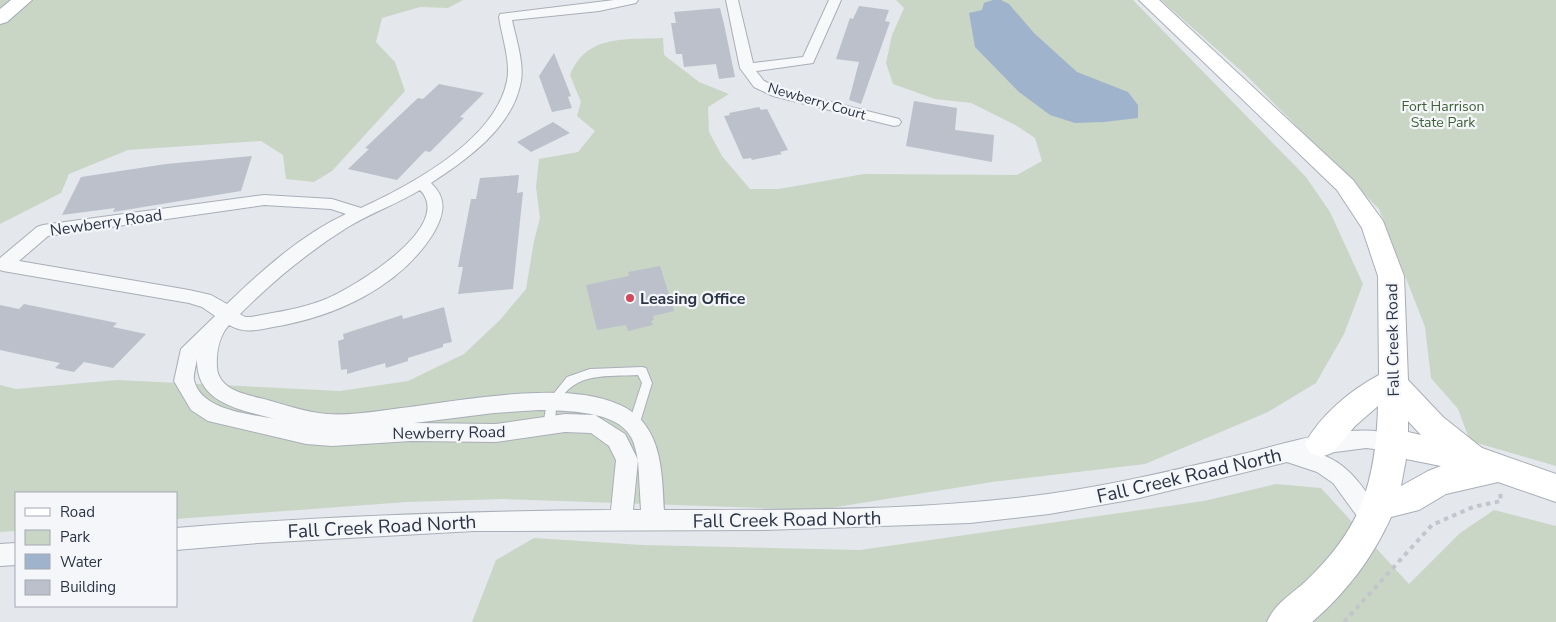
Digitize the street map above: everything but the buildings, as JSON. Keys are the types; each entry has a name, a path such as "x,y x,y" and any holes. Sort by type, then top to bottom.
{"main road":[{"path":"0,18 23,0"},
{"name":"Fall Creek Road","path":"1148,0 1329,168 1364,210 1378,237 1392,281 1394,336 1391,442 1377,511 1367,532 1325,586 1285,622"},
{"path":"1321,444 1338,423 1374,391 1392,382 1432,426 1492,473"},
{"path":"1391,442 1492,473 1554,488"},
{"path":"1377,511 1407,500 1439,481 1492,473"}],"street":[{"name":"Newberry Road","path":"621,520 627,460 617,440 594,424 564,422 549,426 496,432 411,432 332,437 306,435 215,415 198,404 184,381 188,354 220,321 284,263 359,213 392,200 452,162 474,145 490,127 511,93 514,73 505,17 599,6 632,0"},
{"name":"Newberry Court","path":"732,0 747,68 755,81 772,91 894,122"},
{"name":"Newberry Court","path":"747,68 808,60 834,0"},
{"name":"Newberry Road","path":"359,213 332,204 264,200 42,231 3,265 205,300 220,321 243,324 277,320 318,309 376,280 410,250 432,219 436,198 431,190 421,182"},
{"name":"Newberry Road","path":"220,321 206,363 212,383 230,399 285,413 334,424 396,419 470,406 552,402 591,405 618,412 634,426 646,449 653,520"},
{"name":"Fall Creek Road North","path":"178,539 298,530 474,521 882,518 1013,509 1136,489 1321,444 1366,439 1391,442"},
{"path":"1288,453 1324,465 1341,476 1377,511"},
{"path":"0,555 15,554"}],"lane":[{"path":"549,426 552,402 571,380 590,373 642,370 647,383 634,426"}],"path":[{"path":"1344,622 1432,525 1473,508 1501,501 1492,473"}],"green space":[{"path":"0,0 463,0 448,8 420,7 382,18 376,42 395,62 405,91 332,171 314,182 286,179 283,155 261,141 128,150 69,174 61,193 0,224"},
{"path":"896,0 1133,0 1306,177 1330,212 1363,284 1344,334 1316,383 1268,412 1145,464 992,482 818,510 503,499 407,502 178,519 178,492 15,492 15,531 0,532 0,385 16,389 117,380 340,391 408,381 464,354 499,321 526,289 540,218 536,187 539,159 578,152 595,131 577,116 581,102 570,75 577,62 586,52 608,42 663,38 664,55 699,82 729,94 708,107 709,132 722,156 750,189 779,189 864,174 1017,175 1042,161 1035,138 1017,126 971,103 935,99 893,84 886,63 892,35 904,8"},
{"name":"Fort Harrison State Park","path":"1161,0 1556,0 1556,466 1470,441 1458,409 1431,378 1425,327 1379,209 1247,76"},
{"path":"1276,484 1321,488 1409,584 1460,533 1494,510 1556,526 1556,622 472,622 496,560 534,538 643,545 860,550 1204,501"}],"water":[{"path":"1001,0 1009,4 1034,33 1077,72 1128,92 1138,105 1138,118 1075,123 1050,115 1019,92 975,47 969,13 982,10 984,3"}],"place":[{"name":"Leasing Office","path":"630,298"}]}
